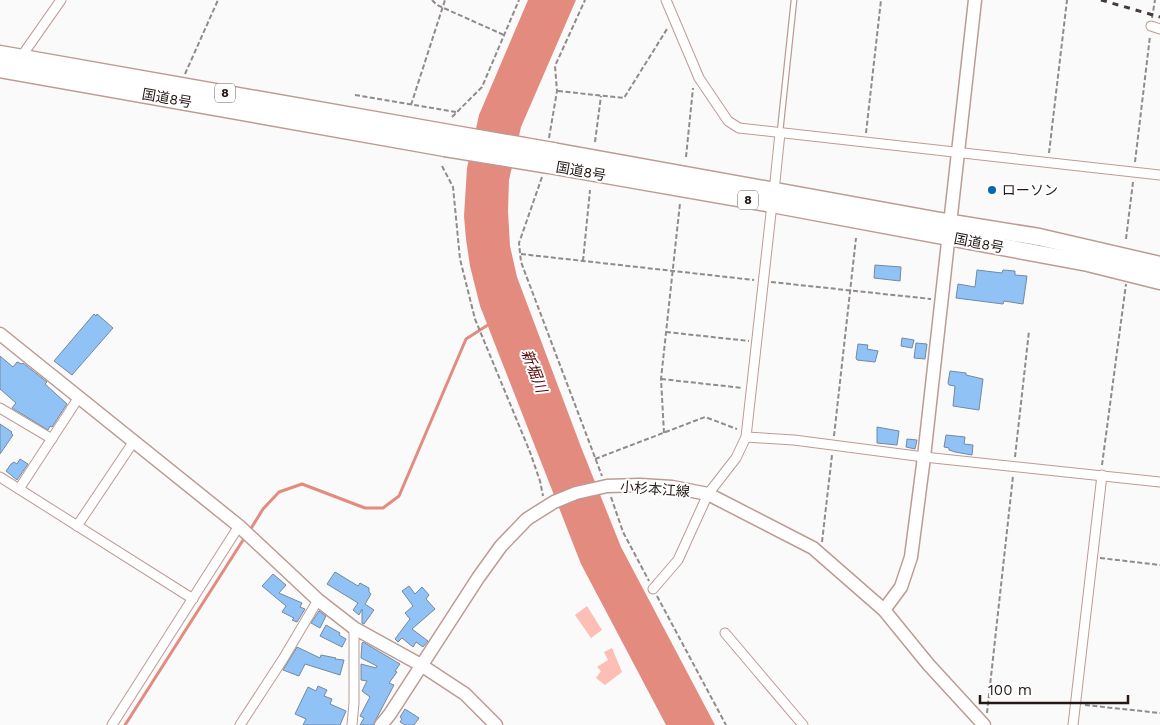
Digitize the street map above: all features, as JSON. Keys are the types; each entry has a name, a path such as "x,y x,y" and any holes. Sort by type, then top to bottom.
{"highway":[{"name":"国道8号","path":"0,54 180,85 447,141"},
{"name":"国道8号","path":"0,69 548,158 949,230 1160,280"},
{"name":"国道8号","path":"949,230 1039,237 1160,265"}],"street":[{"path":"21,57 61,0"},
{"path":"666,0 699,78 728,121 740,128 1160,176"},
{"path":"884,610 901,587 911,557 975,0"},
{"path":"653,588 678,560 708,494 736,458 746,435 780,133"},
{"path":"0,334 240,526 318,600 354,628 421,665 465,694 496,725"},
{"path":"19,489 79,397"},
{"path":"0,408 52,439"},
{"path":"746,435 1160,482"},
{"path":"77,526 134,441"},
{"path":"1073,725 1101,475"},
{"path":"0,477 193,599"},
{"name":"小杉本江線","path":"381,725 501,546 527,520 549,505 576,493 603,486 640,485 672,487 708,494 812,548 884,610 928,664 985,720"},
{"path":"112,725 240,526"},
{"path":"240,725 283,659 318,600"},
{"path":"352,725 354,703 354,628"},
{"path":"725,633 803,725"}],"lane":[{"path":"780,133 794,0"}],"path":[{"path":"180,85 218,0"},
{"path":"432,0 443,8 504,35"},
{"path":"412,104 445,0"},
{"path":"452,117 482,87 519,0"},
{"path":"585,0 555,66 557,91 548,158 520,243 521,254 525,271 595,459 603,486 623,532 726,725"},
{"path":"865,143 881,0"},
{"path":"1048,163 1067,0"},
{"path":"1126,239 1156,28 1154,0"},
{"path":"557,91 624,98 674,18"},
{"path":"686,158 694,85 699,78"},
{"path":"355,95 456,112"},
{"path":"595,142 601,96"},
{"path":"442,166 454,187 460,259 475,319 530,452 549,505"},
{"path":"583,261 590,190"},
{"path":"664,433 661,379 680,203"},
{"path":"821,555 856,238"},
{"path":"521,254 940,300"},
{"path":"1101,475 1128,273"},
{"path":"985,720 1029,331"},
{"path":"666,332 756,342"},
{"path":"661,379 751,389"},
{"path":"595,459 705,417 746,435"},
{"path":"1092,557 1160,565"},
{"path":"1076,704 1160,713"}],"shaded area":[{"path":"587,606 602,630 591,638 575,615"},
{"path":"612,648 622,672 605,685 596,678 601,671 597,667 608,660 604,652"}],"water":[{"name":"新堀川","path":"528,0 576,0 521,127 509,180 510,246 517,277 621,547 715,725 666,725 581,564 480,306 470,266 466,239 464,216 467,168 479,115"}],"building":[{"path":"875,265 901,267 900,281 874,278"},
{"path":"977,270 1002,273 1003,270 1015,271 1015,275 1027,276 1023,304 1004,301 1003,304 956,298 958,284 975,287"},
{"path":"94,314 96,316 97,314 113,328 72,375 54,361"},
{"path":"902,338 914,340 912,348 901,346"},
{"path":"916,343 927,344 925,359 914,358"},
{"path":"858,344 868,345 867,349 878,351 875,362 857,360"},
{"path":"0,356 13,367 17,362 23,363 47,382 45,384 67,404 48,430 12,408 16,403 0,389"},
{"path":"950,371 966,373 966,375 983,379 979,410 953,406 955,386 948,383"},
{"path":"0,424 12,432 13,435 0,454"},
{"path":"877,427 899,431 897,445 877,443"},
{"path":"946,435 965,437 964,444 973,445 972,455 955,452 944,447"},
{"path":"907,439 917,440 915,449 906,447"},
{"path":"20,459 28,464 17,480 6,471 11,464 14,462 17,464"},
{"path":"335,572 358,586 360,583 369,588 371,594 365,604 374,610 364,624 362,623 362,609 359,615 353,610 358,603 327,584"},
{"path":"273,574 286,585 279,593 302,603 300,607 305,609 297,622 292,620 294,618 282,612 286,606 262,586"},
{"path":"409,586 415,594 422,587 429,595 426,599 435,609 412,629 428,641 423,647 416,642 413,647 402,638 398,642 395,639 410,619 405,613 413,606 402,591"},
{"path":"319,611 326,616 320,628 311,623"},
{"path":"326,625 346,639 342,647 320,636"},
{"path":"363,642 400,664 389,683 394,685 373,725 360,725 364,718 360,716 370,697 362,691 367,681 361,680 361,664 376,668 377,666 361,658"},
{"path":"297,647 320,658 321,655 344,660 340,675 305,664 299,676 283,670"},
{"path":"318,686 327,690 324,696 332,699 330,704 346,711 340,725 303,725 306,719 295,714 308,687 316,691"},
{"path":"405,709 419,718 414,725 405,725 400,722 402,719 400,717"}],"waterway":[{"path":"250,530 263,509 279,492 302,484 365,508 383,508 399,496 466,339 491,323"},
{"path":"125,725 245,537"}],"railway":[{"path":"1101,0 1160,17"}],"place":[{"name":"ローソン","path":"992,190"}]}
